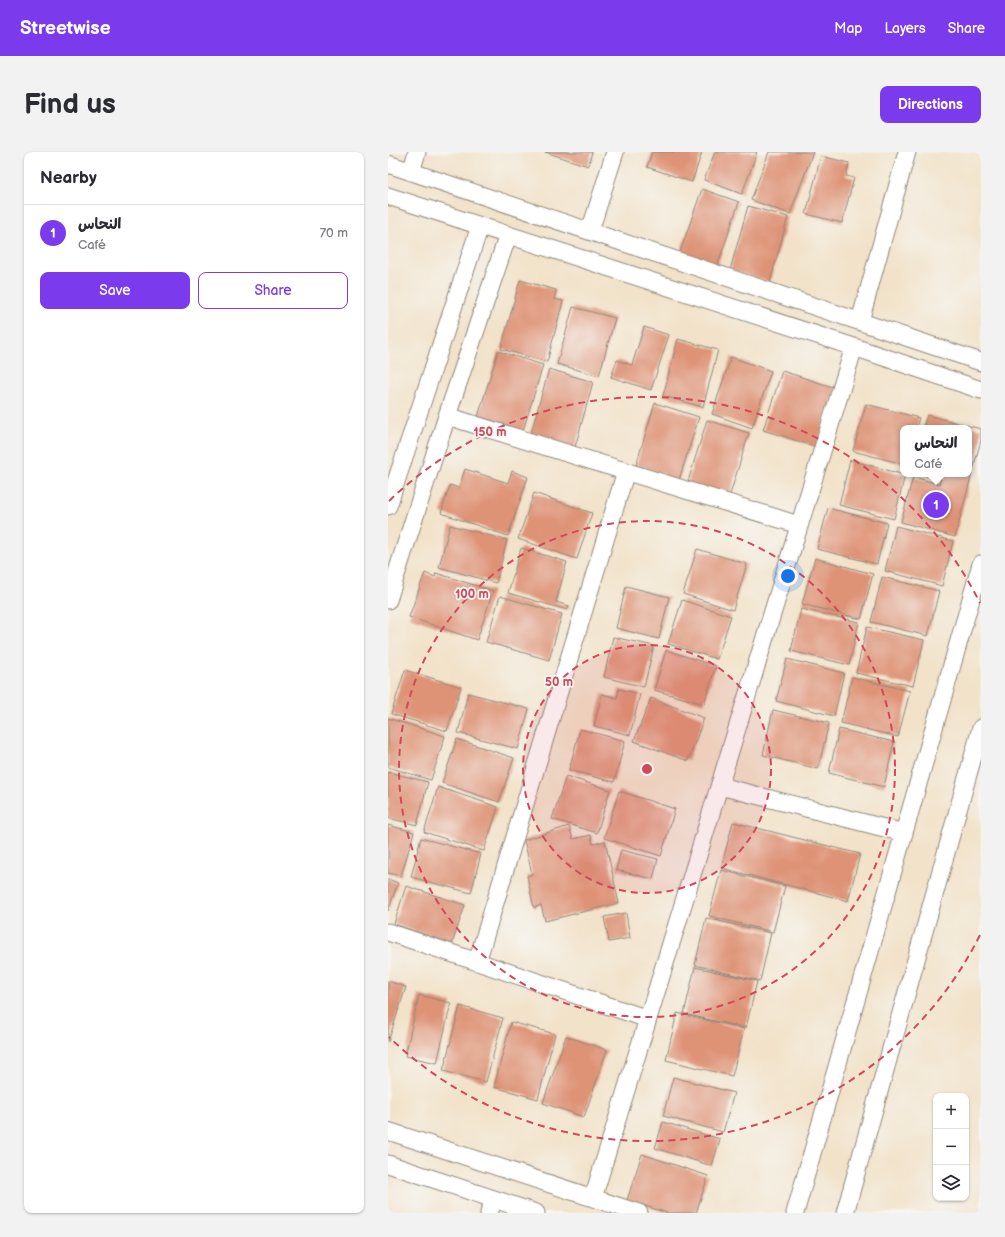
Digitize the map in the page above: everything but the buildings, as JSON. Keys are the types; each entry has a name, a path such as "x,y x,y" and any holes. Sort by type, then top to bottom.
{"street":[{"path":"411,172 417,152"},
{"path":"590,231 615,152"},
{"path":"860,322 907,152"},
{"path":"388,164 981,362"},
{"path":"388,196 854,347 981,390"},
{"path":"389,501 480,226"},
{"path":"388,600 447,416 508,235"},
{"path":"594,1198 854,347"},
{"path":"447,416 800,525"},
{"path":"477,962 626,471"},
{"path":"795,1213 981,564"},
{"path":"845,1213 981,728"},
{"path":"720,786 904,834"},
{"path":"388,932 648,1019"},
{"path":"388,1131 639,1213"},
{"path":"388,1164 492,1206 536,1213"}],"place":[{"name":"النحاس","path":"936,505"}]}
